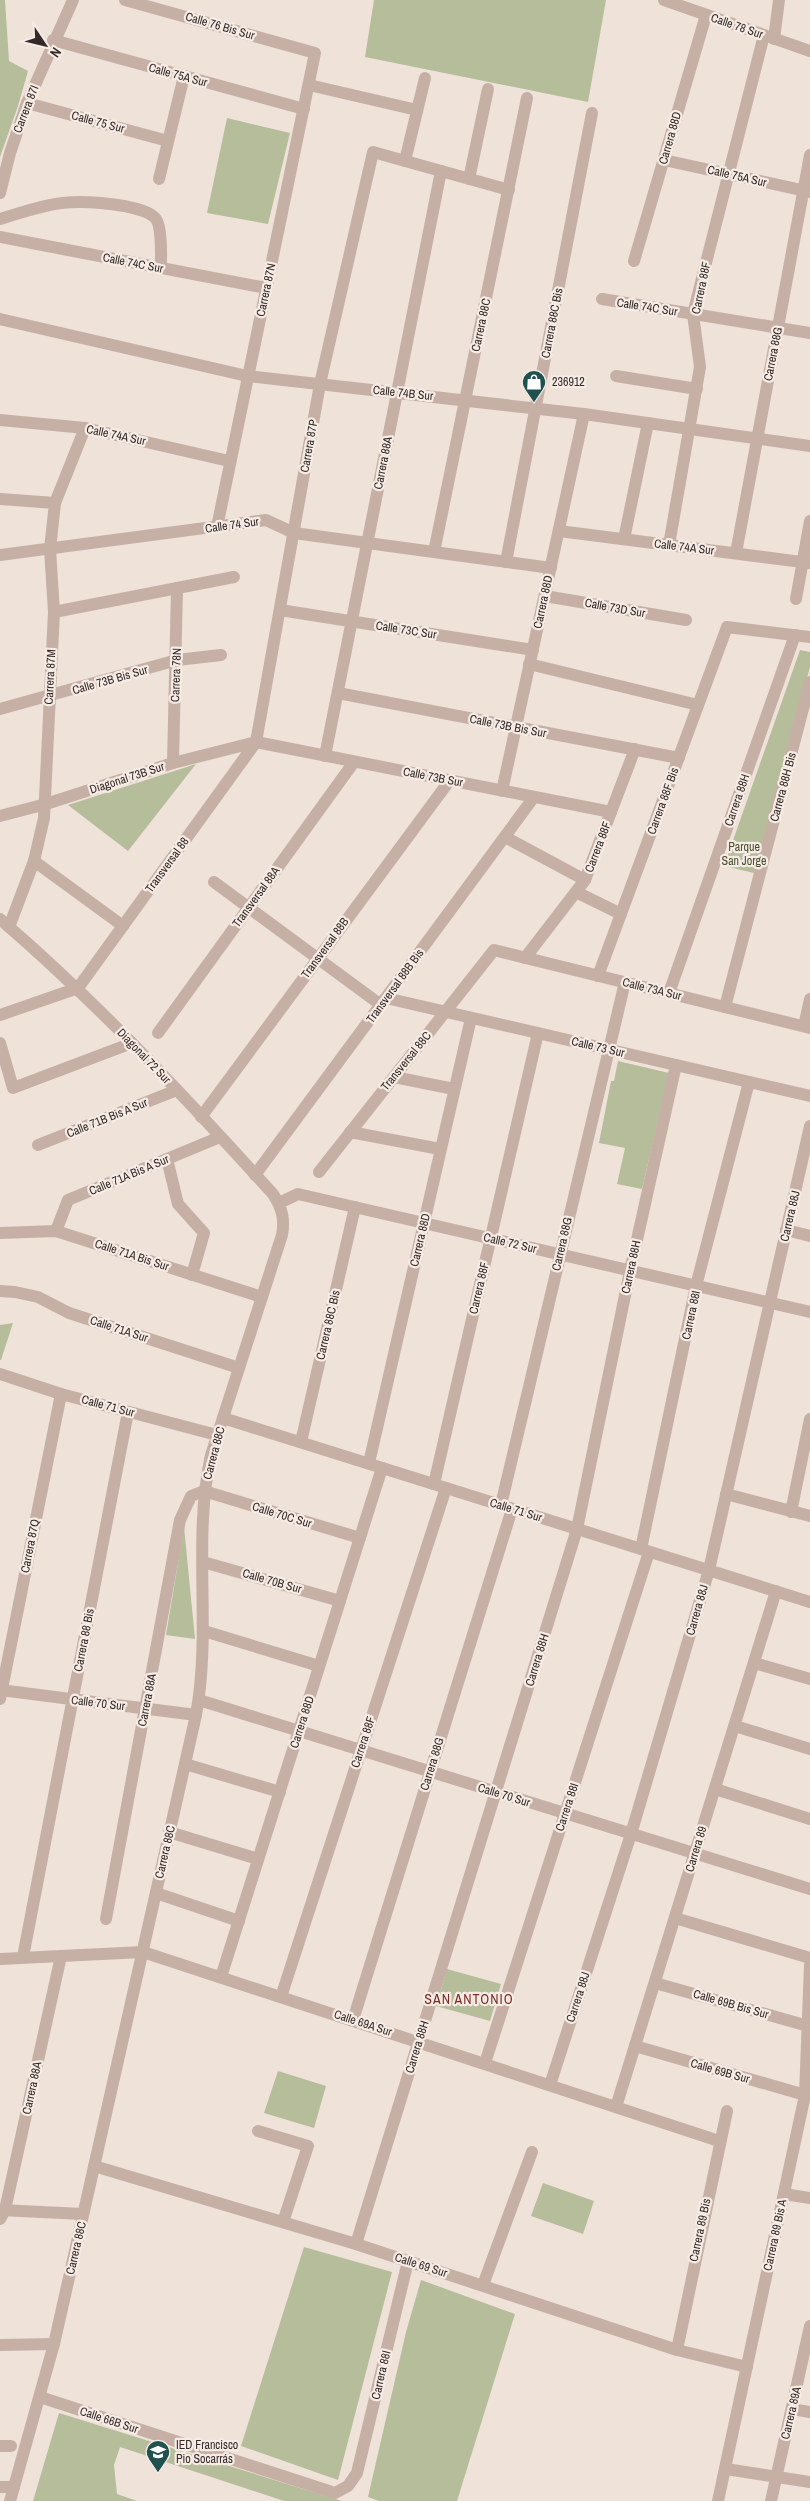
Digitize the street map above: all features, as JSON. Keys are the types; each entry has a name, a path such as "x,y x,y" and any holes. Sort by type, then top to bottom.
{"street":[{"name":"Carrera 87I","path":"0,193 10,154 28,102 53,40 73,0"},
{"name":"Calle 76 Bis Sur","path":"125,0 315,53"},
{"name":"Calle 78 Sur","path":"664,0 810,51"},
{"name":"Carrera 88F","path":"670,545 700,367 693,314 728,174 769,37 778,0"},
{"name":"Carrera 88D","path":"634,261 706,15"},
{"name":"Calle 75A Sur","path":"53,40 304,109"},
{"name":"Carrera 87N","path":"217,526 315,53"},
{"path":"160,179 184,76"},
{"path":"425,78 405,161 508,190"},
{"path":"309,85 417,110"},
{"path":"469,179 488,89"},
{"name":"Carrera 88C","path":"434,552 528,98"},
{"name":"Calle 75 Sur","path":"28,102 168,141"},
{"name":"Carrera 88C Bis","path":"506,562 592,113"},
{"name":"Carrera 87P","path":"256,742 320,384 372,152 405,161"},
{"name":"Carrera 88G","path":"736,554 778,328 807,191 810,155"},
{"name":"Calle 75A Sur","path":"664,160 807,191"},
{"name":"Carrera 88A","path":"325,756 441,171"},
{"path":"0,219 54,203 71,201 103,202 130,207 150,214 158,223 161,268"},
{"name":"Calle 74C Sur","path":"0,237 266,288"},
{"name":"Calle 74C Sur","path":"602,299 810,333"},
{"name":"Calle 74B Sur","path":"0,319 247,376 584,414 810,446"},
{"path":"616,376 697,389"},
{"name":"Carrera 88D","path":"502,791 584,414"},
{"name":"Calle 74A Sur","path":"0,420 85,428 229,461"},
{"path":"624,539 648,423"},
{"name":"Carrera 87M","path":"4,923 34,861 46,804 48,698 54,612 50,549 55,503 85,428"},
{"path":"0,499 55,503"},
{"name":"Calle 74 Sur","path":"0,555 266,520 294,533 551,568"},
{"path":"796,599 806,562 810,521"},
{"name":"Calle 74A Sur","path":"559,531 806,562"},
{"path":"54,612 234,577"},
{"name":"Carrera 78N","path":"173,763 177,660 177,588"},
{"name":"Calle 73D Sur","path":"544,596 686,620"},
{"name":"Calle 73C Sur","path":"280,610 533,650"},
{"name":"Carrera 88F Bis","path":"598,976 727,627 794,635"},
{"path":"794,635 810,637"},
{"name":"Carrera 88H","path":"668,993 794,635"},
{"name":"Calle 73B Bis Sur","path":"0,709 48,698 177,660 221,654"},
{"path":"529,664 698,705"},
{"name":"Carrera 88H Bis","path":"725,1007 810,682"},
{"name":"Calle 73B Bis Sur","path":"338,694 679,758"},
{"name":"Calle 73B Sur","path":"256,742 611,812"},
{"name":"Diagonal 73B Sur","path":"0,816 46,804 173,763 256,742"},
{"name":"Transversal 88","path":"78,988 256,742"},
{"name":"Carrera 88F","path":"525,958 585,880 635,749"},
{"name":"Transversal 88A","path":"158,1033 354,762"},
{"name":"Transversal 88B","path":"201,1117 450,780"},
{"name":"Transversal 88B Bis","path":"255,1175 534,797"},
{"path":"505,837 585,880"},
{"path":"34,861 123,926"},
{"name":"Calle 73 Sur","path":"214,882 318,959 383,1001 446,1012 810,1096"},
{"path":"576,892 621,914"},
{"name":"Diagonal 72 Sur","path":"4,923 78,988 177,1090 279,1203"},
{"name":"Calle 73A Sur","path":"494,950 807,1027"},
{"name":"Transversal 88C","path":"319,1172 494,950"},
{"name":"Carrera 88G","path":"353,2020 430,1772 507,1507 560,1254 625,982"},
{"path":"0,1015 78,988"},
{"path":"807,1027 810,999"},
{"name":"Carrera 88D","path":"369,1463 471,1018"},
{"name":"Carrera 88F","path":"281,1996 361,1750 440,1486 490,1238 538,1033"},
{"path":"0,1044 13,1088 132,1043"},
{"name":"Carrera 88H","path":"356,2244 497,1793 577,1529 630,1271 676,1065"},
{"path":"394,1077 454,1089"},
{"name":"Carrera 88I","path":"485,2063 565,1814 645,1550 696,1286 749,1082"},
{"name":"Calle 71B Bis A Sur","path":"38,1145 177,1090"},
{"name":"Carrera 88J","path":"550,2085 631,1834 709,1570 786,1230 806,1165 810,1126"},
{"path":"350,1132 440,1149"},
{"name":"Calle 71A Bis A Sur","path":"56,1231 68,1200 220,1137"},
{"path":"167,1159 178,1204 204,1233 192,1275"},
{"name":"Calle 72 Sur","path":"279,1203 298,1194 810,1312"},
{"name":"Carrera 88C","path":"10,2501 54,2344 196,1716 203,1675 204,1491 217,1435 282,1235 283,1214 279,1203"},
{"name":"Carrera 88C Bis","path":"301,1442 355,1207"},
{"path":"786,1230 810,1236"},
{"name":"Calle 71A Bis Sur","path":"0,1233 56,1231 262,1298"},
{"name":"Calle 71A Sur","path":"0,1291 38,1297 69,1313 239,1368"},
{"name":"Calle 71 Sur","path":"0,1374 61,1394 217,1435"},
{"name":"Carrera 87Q","path":"1,1693 61,1394"},
{"name":"Carrera 88 Bis","path":"23,1957 128,1412"},
{"name":"Calle 71 Sur","path":"223,1418 810,1602"},
{"path":"791,1512 810,1419"},
{"name":"Carrera 88D","path":"221,1977 382,1468"},
{"name":"Carrera 88A","path":"106,1919 180,1520 191,1496 204,1491"},
{"name":"Calle 70C Sur","path":"204,1491 360,1538"},
{"path":"726,1494 810,1516"},
{"name":"Calle 70B Sur","path":"203,1562 340,1601"},
{"name":"Carrera 89","path":"616,2107 776,1592"},
{"path":"204,1631 319,1666"},
{"path":"754,1663 810,1679"},
{"name":"Calle 70 Sur","path":"1,1693 196,1716"},
{"name":"Calle 70 Sur","path":"199,1700 810,1889"},
{"path":"734,1726 810,1750"},
{"path":"185,1764 280,1792"},
{"path":"715,1789 810,1819"},
{"path":"170,1832 258,1859"},
{"path":"156,1893 239,1921"},
{"path":"675,1918 810,1958"},
{"name":"Calle 69A Sur","path":"0,1959 143,1952 719,2141"},
{"name":"Carrera 88A","path":"2,2213 61,1956"},
{"name":"Carrera 89 Bis A","path":"718,2501 805,2095 808,2060 810,1966"},
{"name":"Calle 69B Bis Sur","path":"655,1983 808,2026"},
{"name":"Calle 69B Sur","path":"635,2046 805,2095"},
{"name":"Carrera 89 Bis","path":"677,2350 719,2141 727,2111"},
{"path":"258,2131 308,2146 283,2222"},
{"path":"483,2285 532,2152"},
{"name":"Calle 69 Sur","path":"94,2166 356,2244 677,2350 747,2367"},
{"path":"784,2194 810,2198"},
{"path":"2,2213 83,2214"},
{"name":"Carrera 88I","path":"348,2486 357,2473 365,2446 408,2261"},
{"name":"Carrera 89A","path":"771,2501 810,2326"},
{"path":"0,2345 54,2344"},
{"name":"Calle 66B Sur","path":"40,2397 322,2490 335,2493 348,2486"},
{"path":"792,2409 810,2412"},
{"path":"726,2469 810,2482"},
{"path":"0,2487 14,2487"}],"green space":[{"path":"0,0 5,0 9,61 28,71 0,157"},
{"path":"374,0 606,0 588,102 365,57"},
{"path":"227,118 290,133 268,224 207,213"},
{"name":"Parque San Jorge","path":"800,650 810,652 810,667 754,873 724,866"},
{"path":"196,764 128,851 68,805"},
{"path":"618,1061 669,1073 642,1189 617,1184 625,1148 599,1143 611,1081 614,1081"},
{"path":"13,1323 1,1360 0,1360 0,1325"},
{"path":"184,1527 195,1639 166,1635"},
{"path":"447,1969 501,1984 490,2021 436,2006"},
{"path":"278,2071 326,2086 314,2128 264,2113"},
{"path":"543,2183 594,2201 583,2234 531,2216"},
{"path":"304,2247 392,2272 338,2480 241,2446"},
{"path":"421,2280 515,2314 457,2501 379,2501 368,2497 406,2332"},
{"path":"59,2413 342,2501 284,2501 120,2447 114,2465 117,2494 137,2501 33,2501"}],"place":[{"name":"236912","path":"534,403"},
{"name":"IED Francisco Pio Socarrás","path":"158,2473"}],"district":[{"name":"SAN ANTONIO","path":"469,1999"}]}
